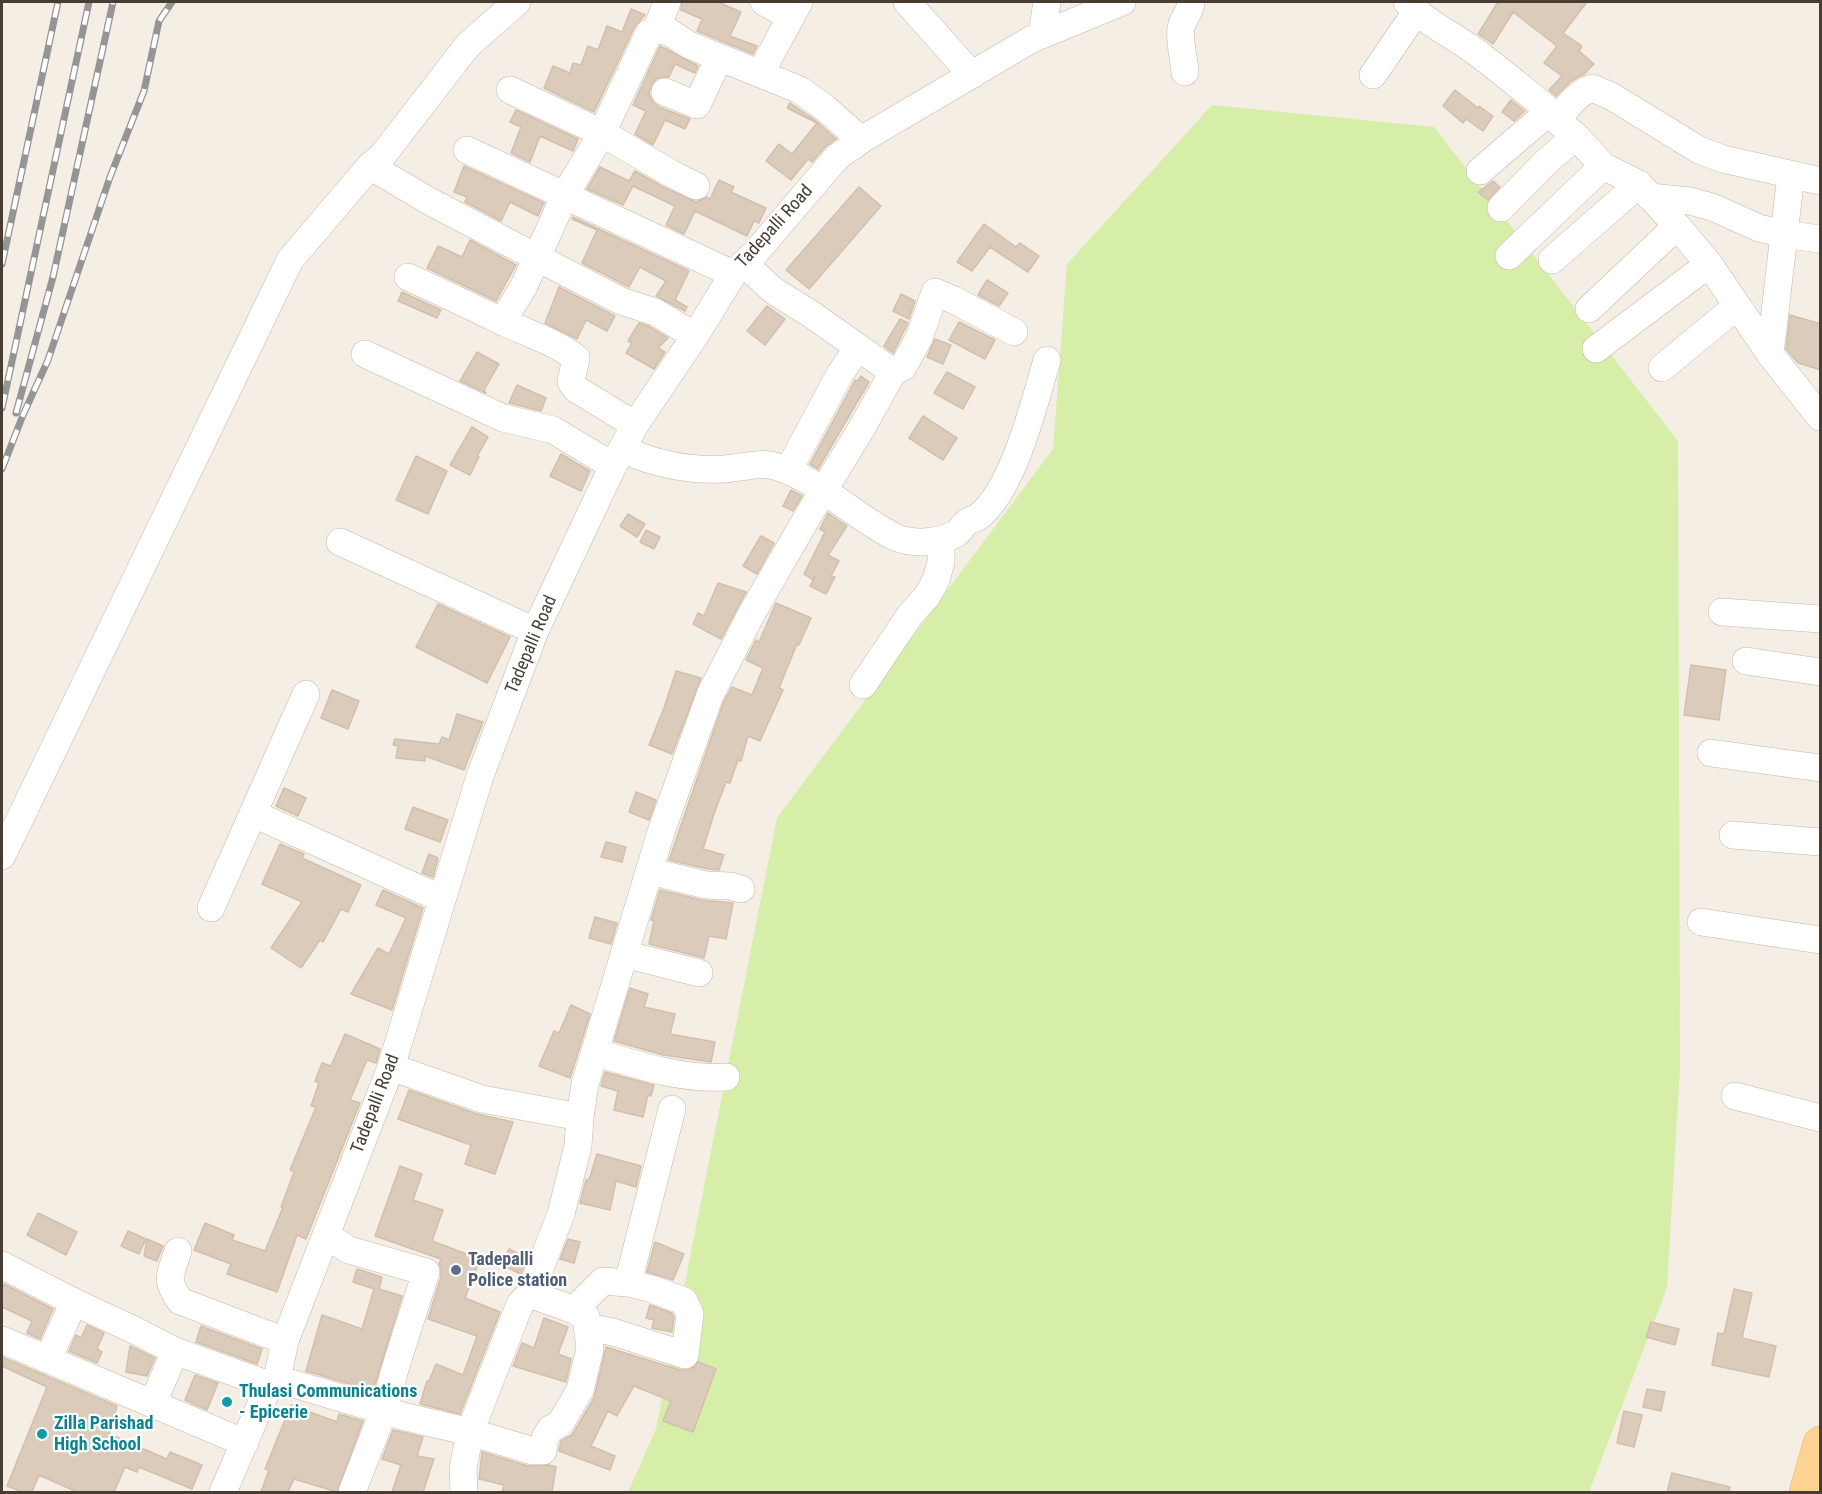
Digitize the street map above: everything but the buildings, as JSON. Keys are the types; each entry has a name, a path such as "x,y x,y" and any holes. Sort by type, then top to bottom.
{"main road":[{"path":"1806,1492 1821,1443"}],"street":[{"path":"2,856 290,260 370,166 383,155 468,45 517,2"},
{"path":"656,31 667,2"},
{"path":"760,74 795,9 764,2"},
{"path":"907,2 972,75"},
{"path":"1042,34 1047,2"},
{"name":"Tadepalli Road","path":"223,1492 273,1382 285,1341 391,1067 480,776 535,631 635,425 739,269 837,157 861,140 1042,34 1122,2"},
{"path":"1185,72 1180,33 1182,23 1190,11 1191,2"},
{"path":"1373,75 1412,7 1434,26 1466,45 1561,123 1603,166 1645,191 1709,264 1770,354 1821,417"},
{"path":"502,322 524,286 565,195 602,133 649,33 669,32 689,45 800,90 825,108 861,140"},
{"path":"665,92 697,105 719,58"},
{"path":"1501,208 1546,162 1561,123 1575,97 1582,91 1592,88 1611,96 1700,150 1723,159 1821,181"},
{"path":"510,90 602,133 696,186"},
{"path":"1480,171 1561,123"},
{"path":"467,150 565,195 739,269 811,314 893,372"},
{"path":"370,166 429,201 536,257 621,301 655,312 695,336"},
{"path":"1509,256 1603,166"},
{"path":"1770,354 1791,175"},
{"path":"1552,260 1645,191 1712,207 1759,228 1821,239"},
{"path":"1589,309 1677,226"},
{"path":"1596,349 1709,264"},
{"path":"408,277 563,348 576,358 571,382 576,389 635,425"},
{"path":"464,1492 463,1469 470,1432 520,1304 530,1294 561,1214 578,1146 585,1084 661,832 710,695 752,613 823,490 893,372 903,367 919,338 935,292 1014,332"},
{"path":"1662,368 1737,306"},
{"path":"788,471 840,374 858,347"},
{"path":"365,354 503,418 553,430 618,457 638,456 691,469 770,465 788,471 823,490 897,537 914,542 941,540 959,532 965,523 979,516 993,500 1024,440 1047,360"},
{"path":"863,685 936,580 941,562 941,540"},
{"path":"340,542 535,631"},
{"path":"1722,612 1821,619"},
{"path":"1746,662 1821,672"},
{"path":"211,908 306,694"},
{"path":"1711,753 1821,768"},
{"path":"254,814 442,899"},
{"path":"1733,835 1821,842"},
{"path":"649,871 706,885 741,889"},
{"path":"1701,922 1821,940"},
{"path":"624,954 699,973"},
{"path":"595,1052 667,1072 709,1078 726,1077"},
{"path":"391,1067 482,1099 580,1117"},
{"path":"1735,1096 1821,1118"},
{"path":"628,1283 672,1109"},
{"path":"327,1236 349,1250 426,1272 384,1410 352,1492"},
{"path":"178,1251 171,1272 170,1287 180,1301 285,1341"},
{"path":"2,1265 175,1351 273,1382 470,1432 532,1451 543,1451 545,1438 550,1429 560,1424 580,1390 590,1349 581,1318 603,1281 628,1283 684,1301 690,1314 685,1354 613,1332 581,1318 530,1294"},
{"path":"48,1359 74,1302"},
{"path":"2,1340 245,1443"},
{"path":"153,1403 175,1351"}],"green space":[{"path":"1212,105 1434,127 1678,441 1680,1068 1667,1288 1589,1492 628,1492 656,1429 777,818 1053,449 1067,264"}],"railway":[{"path":"2,264 58,2"},
{"path":"2,408 89,2"},
{"path":"16,413 53,277 113,2"},
{"path":"2,469 48,360 110,177 144,91 159,21 172,2"}],"place":[{"name":"Tadepalli Police station","path":"456,1270"},
{"name":"Thulasi Communications - Epicerie","path":"227,1402"},
{"name":"Zilla Parishad High School","path":"42,1434"}]}
